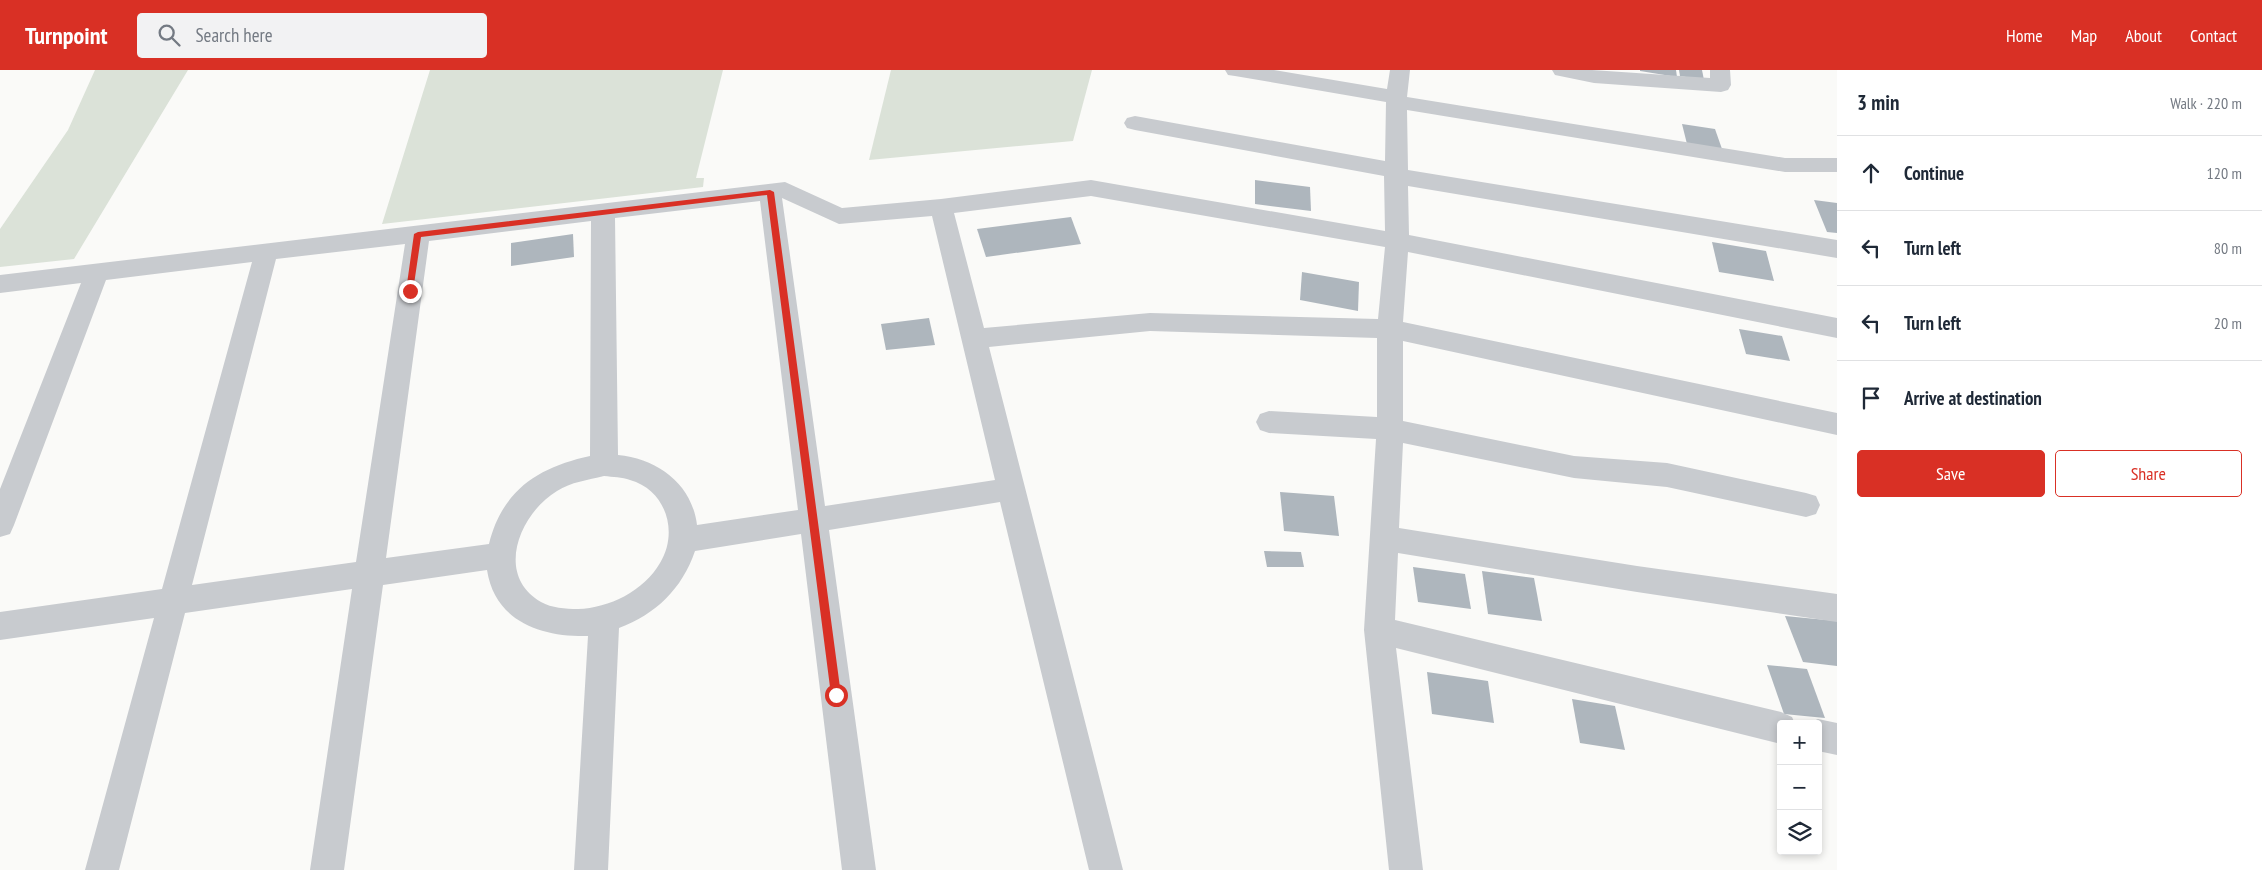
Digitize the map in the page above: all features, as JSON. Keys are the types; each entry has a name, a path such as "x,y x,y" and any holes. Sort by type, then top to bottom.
{"street":[{"path":"1235,70 1397,100 1784,165 1837,164"},
{"path":"1400,70 1397,100 1395,173 1396,241 1390,329 1390,430 1378,630 1410,869"},
{"path":"1562,70 1594,77 1721,85 1720,70"},
{"path":"1135,123 1395,173 1837,249"},
{"path":"0,284 786,190 839,216 941,207 1091,188 1396,241 1837,328"},
{"path":"770,192 859,870"},
{"path":"941,207 1106,870"},
{"path":"603,212 604,465"},
{"path":"327,870 418,234"},
{"path":"102,870 266,253"},
{"path":"0,525 97,273"},
{"path":"974,339 1150,322 1390,329 1837,424"},
{"path":"1270,422 1390,430 1574,467 1667,475 1806,505"},
{"path":"604,465 631,468 654,478 672,494 682,515 684,540 675,566 658,589 633,608 604,620 572,624 542,618 518,603 503,580 499,555 506,527 522,503 546,483 574,470 604,465"},
{"path":"684,540 1011,489"},
{"path":"1384,538 1637,579 1837,608"},
{"path":"0,626 499,555"},
{"path":"591,870 604,620"},
{"path":"1378,630 1777,727"},
{"path":"1822,736 1837,739"}],"shaded area":[{"path":"95,70 188,70 74,259 0,267 0,229 68,130"},
{"path":"430,70 723,70 696,178 704,178 703,187 382,224"},
{"path":"891,70 1092,70 1073,141 869,160"}],"building":[{"path":"1676,70 1677,77 1640,71"},
{"path":"1679,70 1702,70 1704,80 1680,76"},
{"path":"1682,124 1715,129 1722,149 1687,144"},
{"path":"1255,180 1310,187 1311,211 1255,204"},
{"path":"1814,200 1837,203 1837,233 1827,232"},
{"path":"1071,217 1081,244 986,257 977,229"},
{"path":"573,234 574,257 511,266 511,243"},
{"path":"1712,242 1766,251 1774,281 1719,272"},
{"path":"1302,272 1359,282 1358,311 1300,300"},
{"path":"929,318 935,345 886,350 881,324"},
{"path":"1739,329 1782,336 1790,361 1746,354"},
{"path":"1280,492 1334,496 1339,536 1284,531"},
{"path":"1264,551 1301,552 1304,567 1267,567"},
{"path":"1413,567 1465,574 1471,609 1418,602"},
{"path":"1482,571 1534,578 1542,621 1488,614"},
{"path":"1785,616 1837,621 1837,666 1803,662"},
{"path":"1767,665 1807,669 1825,718 1784,714"},
{"path":"1427,672 1488,681 1494,723 1432,714"},
{"path":"1572,699 1615,706 1625,750 1580,743"}],"route":[{"path":"410,291 418,234 770,192 836,695"}]}
